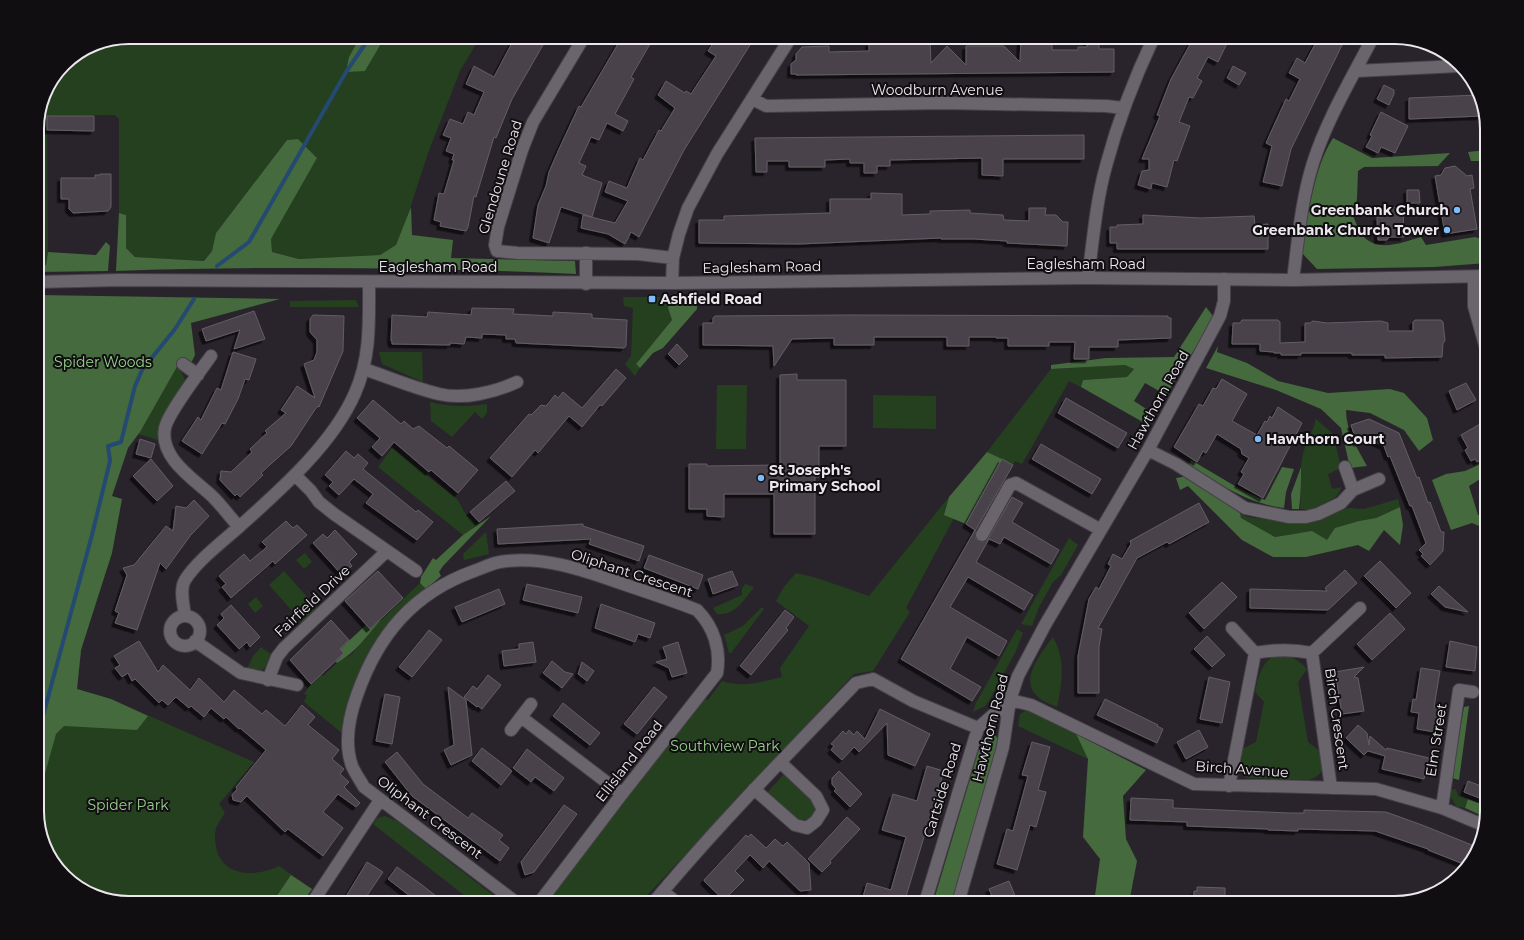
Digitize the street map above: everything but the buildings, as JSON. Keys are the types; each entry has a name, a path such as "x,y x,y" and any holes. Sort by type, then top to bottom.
{"street":[{"name":"Glendoune Road","path":"580,44 533,122 522,150 500,219 495,245 497,251 638,254 673,258"},
{"path":"672,283 673,258 678,234 688,208 717,154 787,44"},
{"path":"1088,278 1101,187 1123,108 1151,44"},
{"path":"1293,280 1303,204 1313,164 1325,131 1370,44"},
{"path":"1356,71 1452,66"},
{"name":"Woodburn Avenue","path":"752,99 766,106 943,103 1106,106 1123,108"},
{"path":"586,253 586,284"},
{"path":"1474,277 1474,306 1480,327"},
{"name":"Eaglesham Road","path":"44,282 120,280 586,284 1088,278 1293,280 1480,277"},
{"name":"Hawthorn Road","path":"960,896 1002,747 1010,700 1018,676 1024,662 1148,450 1220,316 1224,300 1224,279"},
{"path":"185,616 182,596 184,581 212,550 295,475 344,413 355,393 364,369 370,326 369,282"},
{"path":"211,356 165,427 165,444 175,462 212,497 238,527"},
{"path":"183,364 198,375"},
{"path":"364,369 446,395 472,395 494,391 517,382"},
{"path":"1148,450 1176,464 1245,508 1289,517 1306,517 1318,514 1341,504 1353,490 1379,479"},
{"path":"1345,467 1353,490"},
{"path":"295,475 311,491 319,502 334,514 416,571"},
{"path":"982,535 1010,485 1016,483 1100,530"},
{"name":"Fairfield Drive","path":"268,680 277,657 284,648 387,551"},
{"name":"Oliphant Crescent","path":"508,896 364,787 352,766 348,742 350,715 364,677 380,643 410,609 445,582 500,562 537,561 573,567 697,610 706,618 712,630"},
{"name":"Birch Crescent","path":"1312,654 1360,608"},
{"path":"185,616 192,618 197,622 200,629 196,641 184,646 173,640 170,634 174,621 185,616"},
{"path":"1229,786 1255,653 1232,628"},
{"name":"Ellisland Road","path":"544,896 717,673 719,663 712,630"},
{"path":"196,641 241,673 297,685"},
{"name":"Birch Crescent","path":"1255,653 1293,649 1312,654"},
{"name":"Birch Crescent","path":"1312,654 1331,788"},
{"path":"660,896 681,869 754,789 856,683 874,679 913,701 978,728 1010,700"},
{"name":"Elm Street","path":"1442,808 1459,690 1472,692"},
{"name":"Birch Avenue","path":"1010,700 1031,705 1194,784 1376,789 1442,808 1479,823"},
{"path":"511,730 531,704"},
{"path":"520,717 622,794"},
{"name":"Cartside Road","path":"927,896 978,728"},
{"path":"754,789 795,825 807,828 816,821 823,810 816,796 780,762"},
{"path":"317,896 380,800"},
{"path":"664,891 669,896"}],"green space":[{"path":"129,44 356,44 349,57 365,71 381,44 476,44 460,71 428,153 400,239 396,245 380,255 299,259 272,252 271,239 317,158 298,139 287,140 216,233 212,251 204,261 135,257 126,248 126,215 119,213 119,119 115,115 47,116 48,252 46,265 44,265 44,124 47,107 50,97 58,82 73,65 87,55 107,47"},
{"path":"356,44 381,44 365,71 346,72 349,57"},
{"path":"1333,138 1372,158 1450,153 1438,166 1364,167 1358,171 1357,199 1353,216 1363,236 1371,242 1378,244 1392,245 1421,237 1426,245 1475,237 1480,239 1480,264 1434,267 1317,269 1301,252 1312,193 1326,150"},
{"path":"298,139 317,158 271,239 272,252 299,259 380,255 396,245 411,207 412,235 453,240 451,258 575,261 576,274 346,268 231,268 116,271 119,213 126,215 126,248 135,257 204,261 212,251 216,233 287,140"},
{"path":"1480,151 1480,161 1471,161 1468,152"},
{"path":"106,242 110,246 108,271 44,272 44,265 46,265 48,252 96,255"},
{"name":"Spider Woods","path":"44,295 280,299 191,323 195,355 191,363 178,365 140,432 128,448 112,496 122,499 112,553 81,650 77,689 111,699 148,716 137,730 64,726 56,734 44,777"},
{"path":"685,295 697,298 697,309 663,348 653,353 640,368 636,364 672,320 668,308 669,297"},
{"path":"623,297 669,297 668,308 672,320 636,364 640,368 635,376 625,364 631,356 633,308 624,306"},
{"path":"356,300 359,307 290,307 290,301"},
{"path":"1206,307 1213,316 1211,323 1166,395 1145,383 1134,401 1154,414 1148,425 1081,387 1083,380 1127,377 1134,369 1125,365 1051,369 1051,365 1106,358 1174,357"},
{"path":"1218,346 1217,352 1247,363 1278,381 1328,393 1390,389 1404,393 1427,418 1433,440 1419,451 1404,430 1370,413 1346,410 1346,418 1350,432 1367,466 1350,468 1341,428 1321,409 1276,390 1206,368"},
{"path":"379,352 422,352 423,382 382,364"},
{"path":"178,365 185,380 184,387 160,423 158,440 138,434"},
{"path":"1125,365 1134,369 1127,377 1083,380 1081,387 1069,381 1022,464 1015,461 1013,465 987,452 1051,369"},
{"path":"717,385 747,385 746,449 716,449"},
{"path":"873,395 936,396 936,429 873,428"},
{"path":"430,402 458,406 487,404 487,413 482,419 475,412 452,437 431,421"},
{"path":"1316,419 1333,434 1341,468 1328,474 1332,489 1342,487 1336,497 1312,510 1300,509 1302,459"},
{"path":"392,448 458,500 465,513 477,525 463,535 378,467"},
{"path":"987,452 1002,459 966,524 944,515 949,497"},
{"path":"1191,460 1245,492 1265,500 1282,467 1294,469 1286,492 1284,508 1257,502 1234,492 1189,465"},
{"path":"1480,464 1480,479 1469,486 1478,515 1480,515 1480,526 1472,523 1451,530 1432,480 1446,474 1465,471"},
{"path":"1301,467 1301,493 1299,509 1292,509 1291,494"},
{"path":"1188,476 1240,513 1241,518 1275,537 1312,531 1327,540 1335,528 1376,518 1400,507 1403,525 1400,545 1384,530 1369,551 1358,545 1306,557 1273,557 1242,540 1188,486 1180,490 1176,478"},
{"name":"Southview Park","path":"949,497 944,515 954,518 906,608 910,612 873,671 854,674 647,896 551,896 704,699 708,700 722,681 745,684 782,677 780,668 809,626 776,601 783,588 796,573 817,578 869,596"},
{"path":"1398,499 1400,507 1376,518 1359,521 1327,540 1298,533 1275,537 1241,518 1240,513 1248,517 1298,523 1349,508 1364,509"},
{"path":"491,516 443,566 439,572 441,576 426,589 420,583 421,577 433,558 436,560 463,535"},
{"path":"486,532 489,554 464,560 463,554"},
{"path":"1069,538 1078,545 1061,575 1053,582 1039,607 1032,626 1021,624"},
{"path":"305,553 312,562 304,569 296,560"},
{"path":"284,571 318,609 303,623 269,585"},
{"path":"420,583 426,589 393,621 369,652 353,688 342,733 304,702 307,695 304,694 321,674 323,676 337,663 352,654 379,622"},
{"path":"745,584 754,587 743,602 734,610 723,614 717,614 713,608 742,595 742,589"},
{"path":"256,597 263,606 255,613 248,604"},
{"path":"762,607 764,609 731,653 729,653 724,635 743,626"},
{"path":"379,620 380,621 355,649 337,663 335,661 340,649 366,625 370,629"},
{"path":"1017,629 1023,633 1016,651 990,699 985,706 973,712 976,703"},
{"path":"1053,637 1060,654 1062,672 1057,707 1038,697 1032,690 1030,683 1031,674 1038,658"},
{"path":"261,647 272,655 267,664 263,669 257,671 247,669 253,656"},
{"name":"Spider Park","path":"81,650 77,689 111,699 254,762 219,804 225,813 216,828 216,847 225,865 233,870 251,873 270,870 279,866 312,889 307,896 118,895 97,890 87,885 69,871 58,858 53,848 44,816 44,655"},
{"path":"1275,655 1293,658 1307,669 1298,682 1308,742 1321,752 1323,770 1316,777 1308,780 1246,778 1238,769 1242,749 1256,742 1264,702 1255,692 1256,687 1263,667 1270,658"},
{"path":"1469,706 1459,780 1452,778 1464,707"},
{"path":"1027,710 1076,734 1088,759 1018,726 1020,714"},
{"path":"990,733 996,736 999,742 953,896 935,896 982,739"},
{"path":"1076,734 1146,770 1123,796 1126,839 1137,861 1130,896 1095,896 1100,859 1083,837 1088,759"},
{"path":"784,774 814,800 817,809 812,819 798,819 786,813 766,794"},
{"path":"1456,789 1458,796 1468,799 1465,808 1456,806 1449,794 1450,790"},
{"path":"1468,799 1480,803 1480,815 1465,808"},
{"path":"385,816 397,821 494,896 465,896 373,824 377,818"},
{"path":"291,875 312,889 307,896 277,896"}],"waterway":[{"path":"217,266 249,242 346,72 365,44"},
{"path":"44,712 92,535 110,461 108,446 121,442 135,386 142,370 175,329 194,299"}],"place":[{"name":"Greenbank Church","path":"1457,210"},
{"name":"Greenbank Church Tower","path":"1447,230"},
{"name":"Ashfield Road","path":"652,299"},
{"name":"Hawthorn Court","path":"1258,439"},
{"name":"St Joseph's Primary School","path":"761,478"}]}
